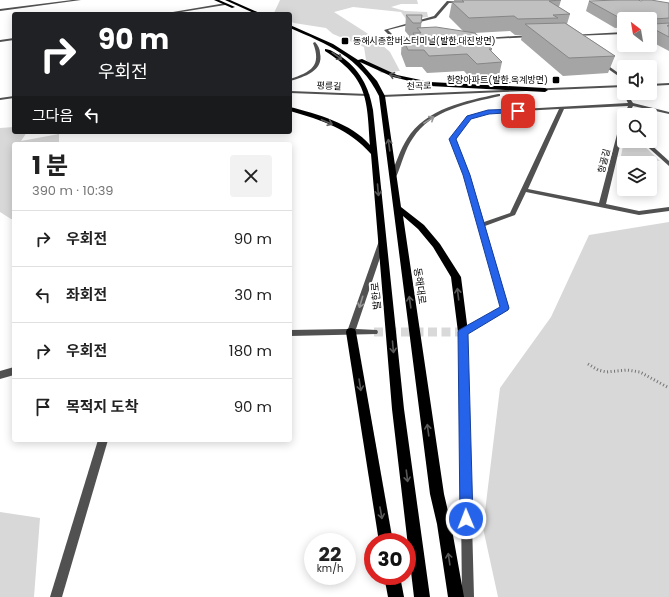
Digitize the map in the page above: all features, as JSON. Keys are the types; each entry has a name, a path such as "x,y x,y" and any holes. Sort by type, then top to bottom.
{"main road":[{"path":"216,0 232,2 255,12"},
{"path":"226,2 245,12"},
{"name":"동해대로","path":"292,27 340,49 353,58 371,75 378,85 382,96 437,494 444,524 456,597"},
{"name":"발한로","path":"292,33 336,55 348,64 361,78 368,95 375,154 398,409 422,597"},
{"path":"340,49 384,72 411,81 456,86 545,90"},
{"path":"368,95 382,96"},
{"path":"292,110 330,123 350,133 364,142 375,154"},
{"path":"398,209 421,227 437,246 456,277 463,332"},
{"path":"352,332 385,533"},
{"path":"394,585 396,597"}],"street":[{"path":"0,10 79,0"},
{"path":"174,12 226,2"},
{"path":"418,41 402,42 396,40 386,30 435,17 448,2 463,2"},
{"path":"570,35 617,33"},
{"path":"466,39 538,36"},
{"path":"0,41 12,39"},
{"path":"292,79 309,73 317,67 320,59 319,52 315,44"},
{"path":"599,62 617,74"},
{"path":"657,85 669,84"},
{"name":"천곡로","path":"382,96 617,86"},
{"path":"394,175 412,134 425,121 447,110 470,102 499,95 545,90"},
{"name":"평릉길","path":"292,92 368,95"},
{"path":"0,99 12,97"},
{"path":"629,100 631,104"},
{"path":"629,108 631,104"},
{"path":"468,597 463,332 505,308 467,175 452,139 469,117 488,112 631,104 669,113"},
{"path":"481,225 513,214 562,109"},
{"name":"항골길","path":"602,206 617,148"},
{"path":"652,148 669,164"},
{"path":"524,190 639,212 669,209"},
{"path":"352,332 365,288 383,238"},
{"path":"292,333 374,332"},
{"path":"0,375 12,372"},
{"path":"56,597 103,442"}],"path":[{"path":"588,364 601,371 610,372 626,369 638,371 655,382 669,388"}],"shaded area":[{"path":"280,0 417,0 418,4 401,4 391,7 405,11 427,12 428,17 406,19 401,12 353,7 334,12 373,37 390,52 400,71 381,73 366,60 364,47 333,34 326,28 294,23 292,22 292,12 274,12"},
{"path":"12,127 12,134 26,134 21,141 59,134 59,142 12,142 12,219 0,212 0,128"},
{"path":"623,148 646,148 655,156 621,156"},
{"path":"669,222 669,597 498,597 483,528 500,388 551,317 589,235"},
{"path":"0,512 40,518 34,597 0,597"}],"building":[{"path":"462,0 561,0 549,1 570,14 553,15 558,18 518,19 514,16 469,18 452,2 464,2"},
{"path":"651,0 669,3 669,18 657,19 657,12 617,12 617,16 589,1"},
{"path":"406,15 422,15 421,23 413,23"},
{"path":"565,23 615,56 569,58 525,24"},
{"path":"669,23 667,26 669,26 669,37 657,31 657,24"},
{"path":"436,27 475,33 492,49 489,49 502,62 477,64 467,54 429,56 424,50 408,50 402,37 415,37 413,33 421,33 417,28"}],"tunnel":[{"path":"374,332 463,332"}],"place":[{"name":"동해시종합버스터미널(발한.대진방면)","path":"345,41"},
{"name":"한양아파트(발한.옥계방면)","path":"556,80"}],"route":[{"path":"466,519 463,332 505,308 467,175 452,139 469,117 488,112 518,111"}]}
